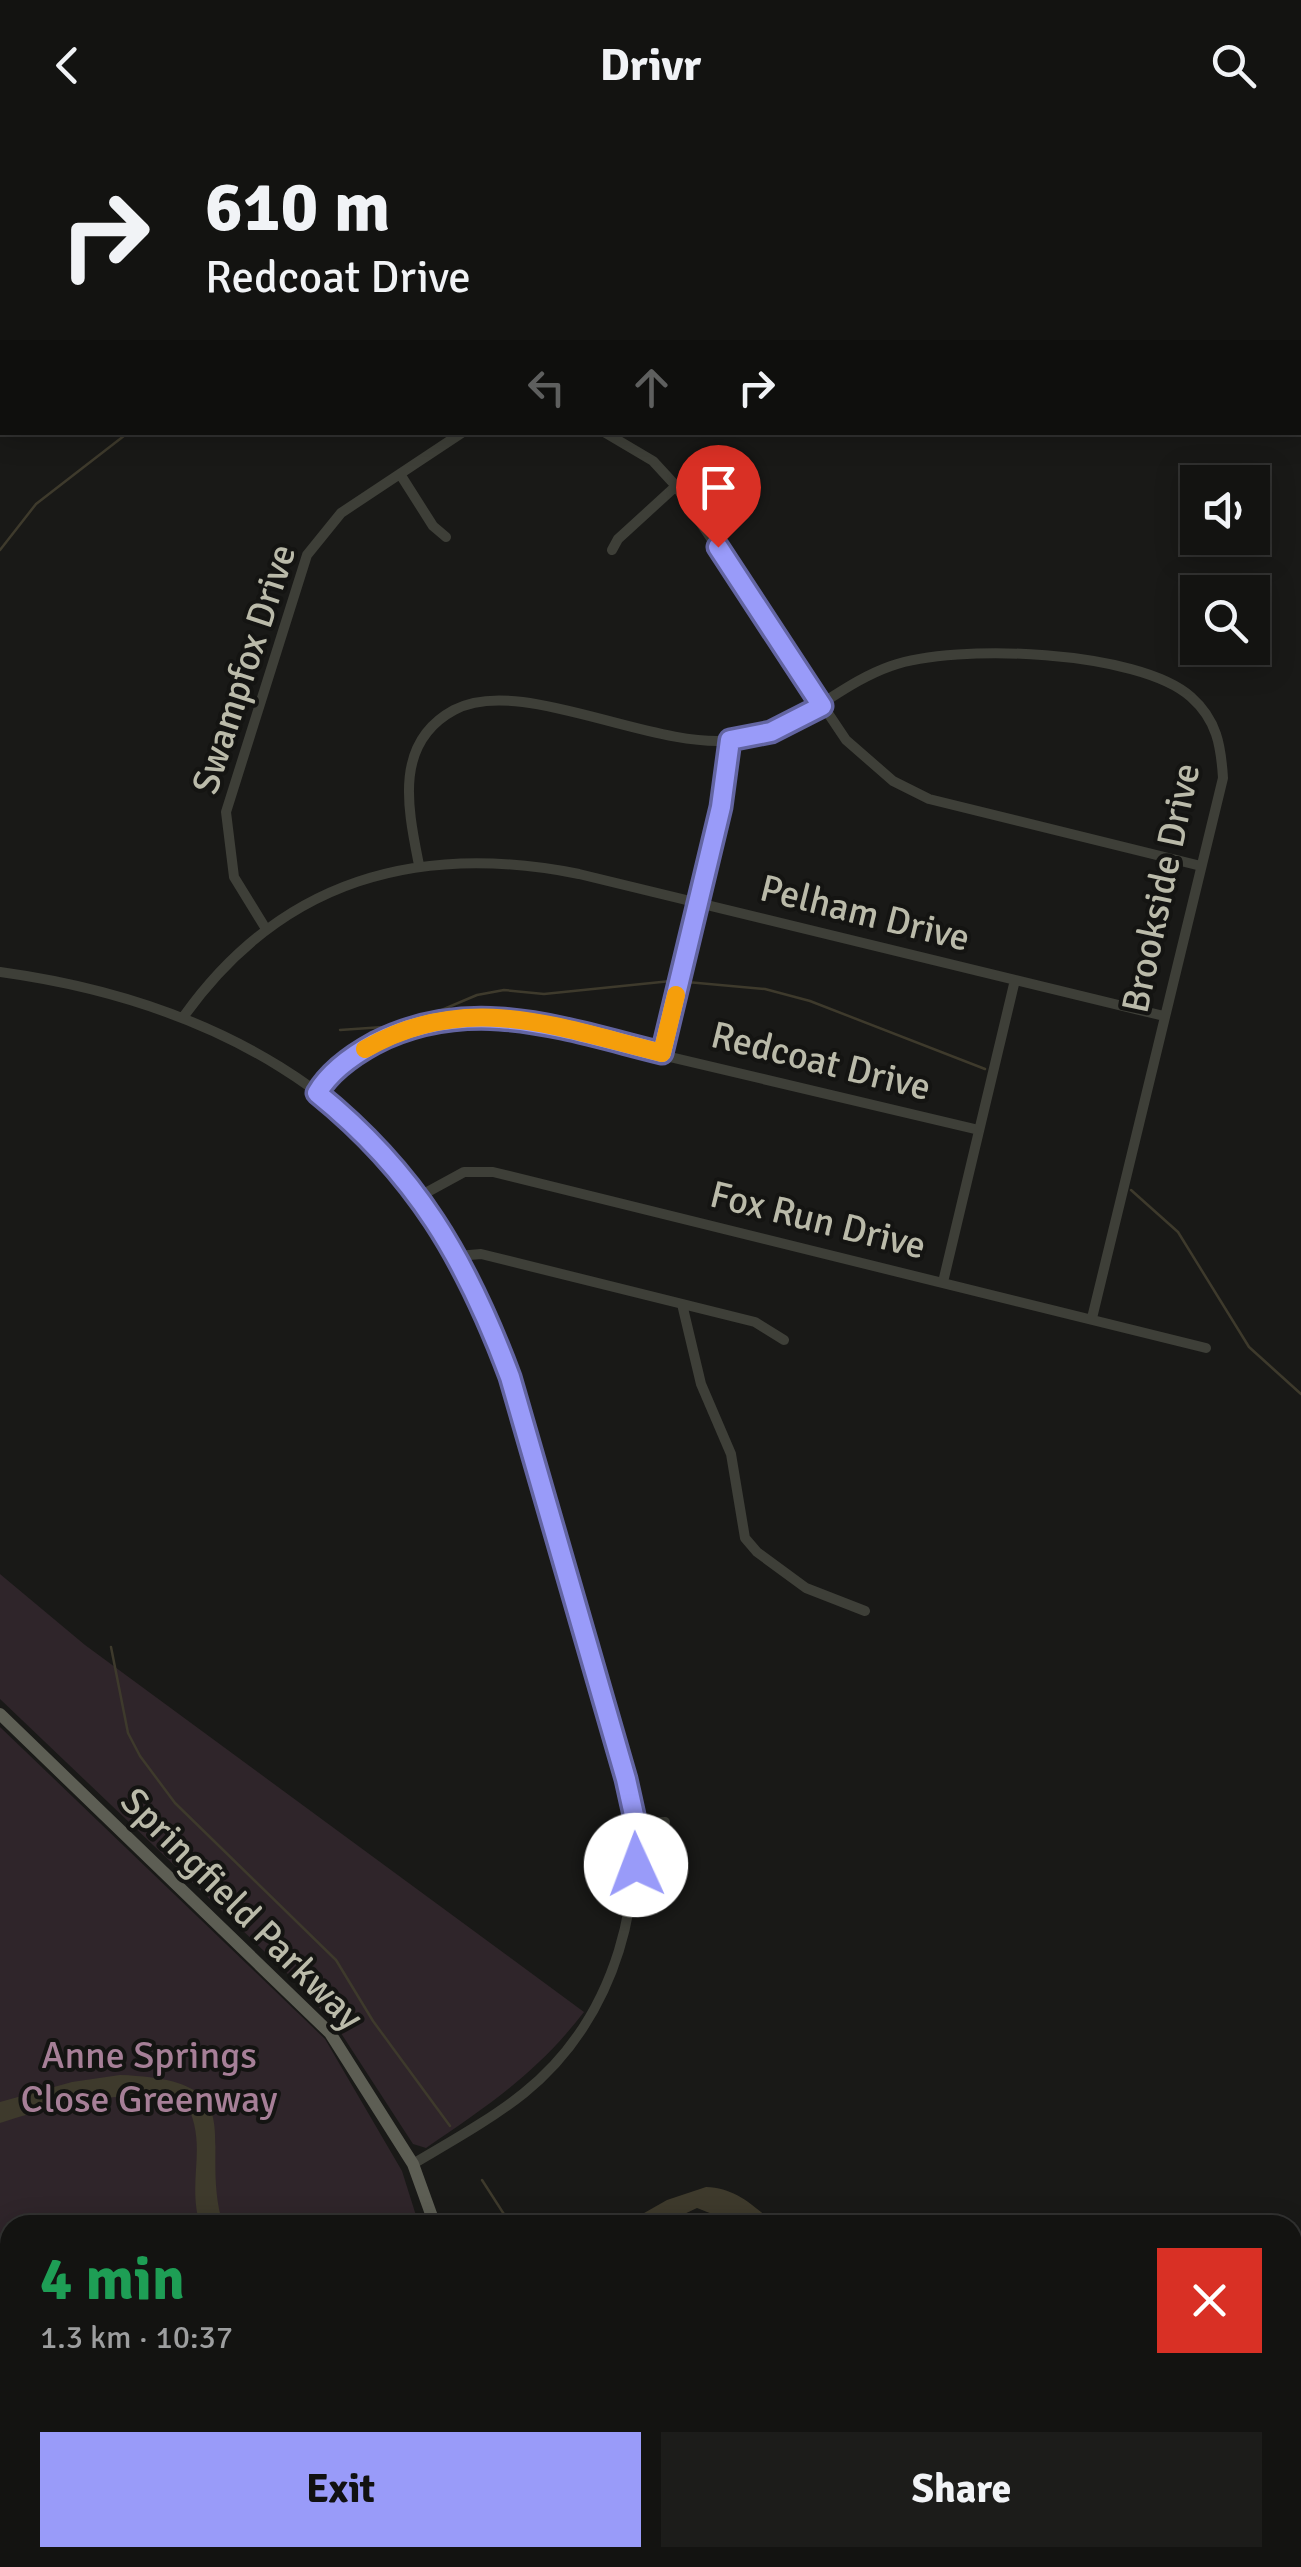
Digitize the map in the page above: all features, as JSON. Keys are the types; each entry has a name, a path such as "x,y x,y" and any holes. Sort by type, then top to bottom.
{"main road":[{"name":"Springfield Parkway","path":"0,1714 330,2033 412,2164 431,2215"}],"street":[{"name":"Swampfox Drive","path":"266,928 234,877 226,812 307,555 341,513 458,435"},
{"path":"609,435 653,460 676,486 822,706 862,758 893,781 929,799 1201,866"},
{"path":"400,474 432,526 446,537"},
{"path":"612,550 618,539 676,486"},
{"name":"Brookside Drive","path":"419,865 408,805 409,769 424,735 468,703 501,699 671,737 730,740 771,732 880,670 934,658 1043,654 1169,681 1208,716 1221,748 1223,778 1092,1318"},
{"path":"662,1053 721,807 730,740"},
{"name":"Pelham Drive","path":"184,1016 214,974 266,928 340,887 419,865 522,863 1164,1016"},
{"path":"0,972 114,992 184,1016 251,1049 317,1093 358,1126 420,1196 458,1256 510,1377 626,1779 635,1824 636,1865 628,1922 606,1987 578,2035 523,2094 412,2164"},
{"path":"943,1282 1014,980"},
{"name":"Redcoat Drive","path":"317,1093 331,1074 367,1047 417,1025 450,1017 514,1018 979,1130"},
{"name":"Fox Run Drive","path":"420,1196 464,1172 493,1172 1206,1348"},
{"path":"458,1256 481,1254 755,1322 784,1340"},
{"path":"682,1304 696,1369 730,1454 745,1538 757,1552 806,1588 865,1612"},
{"path":"635,1824 664,1822"}],"green space":[{"path":"0,1574 85,1645 584,2012 548,2053 491,2102 426,2148 413,2144 337,2027 286,1972 0,1699"},
{"name":"Anne Springs Close Greenway","path":"0,1727 325,2039 402,2171 416,2215 0,2215"}],"shaded area":[{"path":"120,2075 163,2079 191,2088 206,2102 214,2119 221,2215 198,2215 197,2146 192,2115 184,2099 117,2097 66,2105 0,2123 0,2102 72,2082"},
{"path":"706,2187 717,2188 736,2194 764,2215 715,2215 697,2208 682,2215 641,2215 667,2200"}],"waterway":[{"path":"0,550 36,504 125,435"},
{"path":"406,1025 477,995 504,990 544,994 671,981"},
{"path":"687,982 765,989 810,1001 985,1069"},
{"path":"340,1030 398,1026"},
{"path":"1131,1190 1178,1232 1249,1347 1301,1394"},
{"path":"111,1647 128,1733 140,1756 175,1803 336,1960 373,2021 450,2126"},
{"path":"482,2180 505,2215"}],"slow traffic":[{"path":"365,1049 434,1020 492,1015 662,1053 676,995"}],"route":[{"path":"636,1865 634,1815 626,1779 510,1377 488,1317 458,1256 414,1187 358,1126 317,1093 331,1074 367,1047 417,1025 450,1017 514,1018 662,1053 721,807 730,740 771,732 822,706 718,547"}]}
